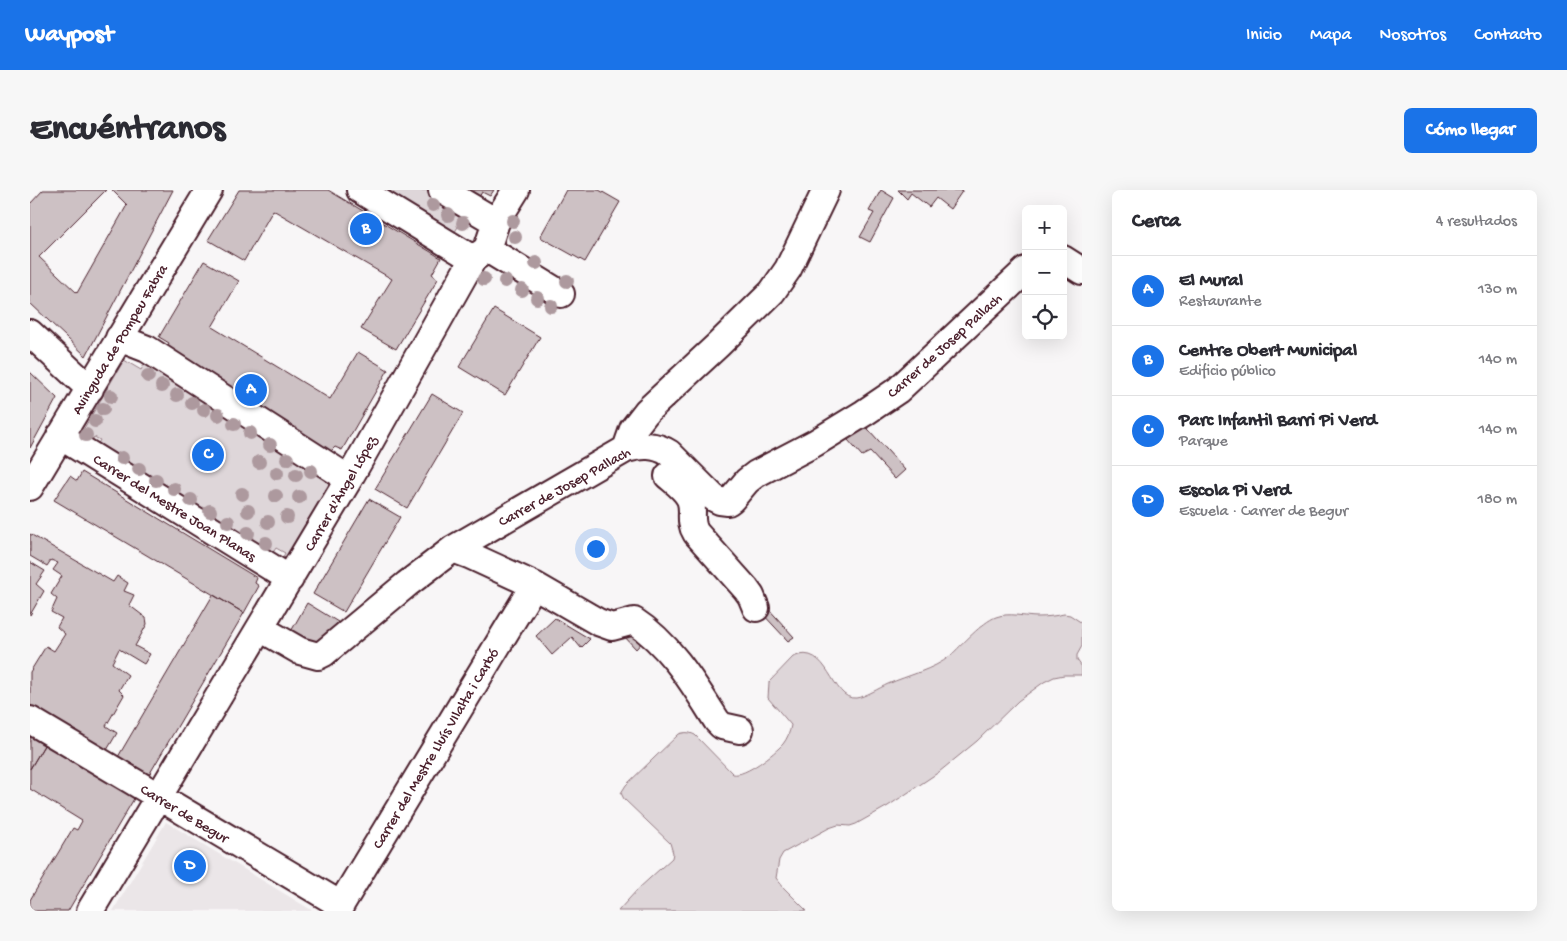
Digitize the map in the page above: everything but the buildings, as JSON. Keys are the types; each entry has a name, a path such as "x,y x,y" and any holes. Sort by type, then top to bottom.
{"street":[{"name":"Avinguda de Pompeu Fabra","path":"30,487 209,190"},
{"path":"360,190 480,254 561,294"},
{"path":"442,190 496,222"},
{"name":"Carrer d'Àngel López","path":"90,911 349,479 516,190"},
{"path":"626,449 633,429 647,411 718,345 781,281 826,190"},
{"path":"1067,262 1082,271"},
{"name":"Carrer de Josep Pallach","path":"260,628 300,651 318,656 453,549 626,449 647,445 655,446 669,453 714,498 728,502 756,474 815,443 898,390 1022,274"},
{"path":"30,333 90,389"},
{"path":"119,338 147,349 349,479"},
{"name":"Carrer del Mestre Joan Planas","path":"60,436 290,578"},
{"path":"655,446 660,468 687,493 690,499 692,527 746,589 756,608"},
{"path":"453,549 534,585 598,622 612,626 634,621 672,656 722,726 740,730"},
{"name":"Carrer del Mestre Lluís VIlalta i Carbó","path":"339,908 534,585"},
{"name":"Carrer de Begur","path":"30,720 339,908"}],"shaded area":[{"path":"378,190 430,190 467,212 453,235"},
{"path":"124,360 141,370 145,363 336,480 290,561 281,561 285,553 276,548 272,554 95,449 100,440 94,437 88,447 81,435 83,430"},
{"path":"1012,615 1045,617 1070,615 1082,623 1082,646 1077,655 1077,660 1082,667 1082,675 1064,675 1044,682 1018,701 977,741 939,772 888,806 856,824 850,826 838,825 829,828 783,853 779,860 776,878 807,911 618,911 638,889 672,858 673,853 670,843 624,799 621,793 626,785 679,734 683,733 695,735 733,774 745,772 767,758 784,742 791,725 768,698 769,682 793,657 805,654 815,657 841,691 848,696 856,698 943,661 978,629 996,617"},
{"path":"166,822 313,911 113,911"}],"place":[{"name":"Centre Obert Municipal","path":"366,229"},
{"name":"El Mural","path":"251,390"},
{"name":"Parc Infantil Barri Pi Verd","path":"208,455"},
{"name":"Escola Pi Verd","path":"190,866"}]}
